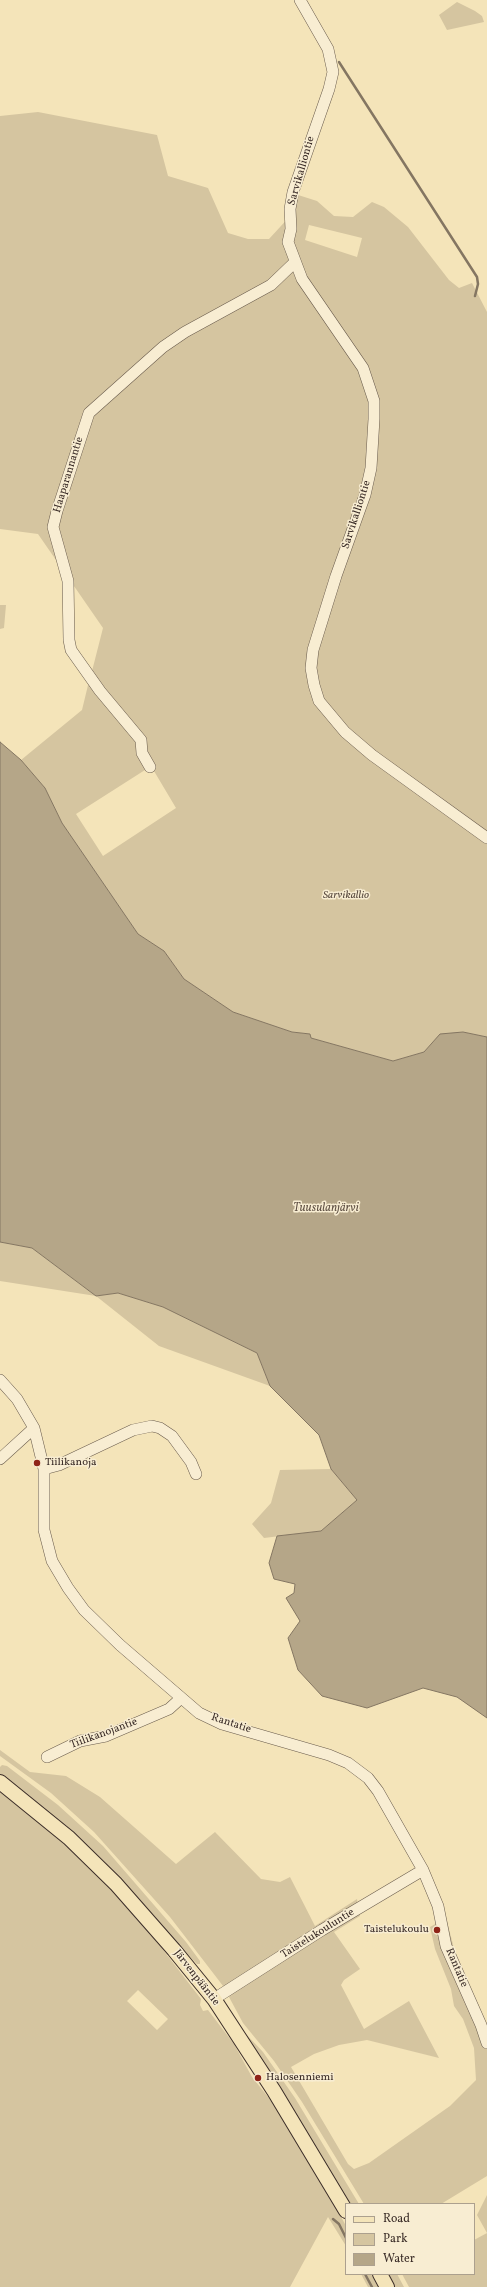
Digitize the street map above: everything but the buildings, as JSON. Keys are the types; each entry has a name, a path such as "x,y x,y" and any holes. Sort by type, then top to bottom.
{"main road":[{"name":"Järvenpääntie","path":"0,1782 69,1838 111,1879 174,1950 214,1999 274,2091 345,2209"},
{"path":"381,2275 387,2287"}],"street":[{"name":"Sarvikalliontie","path":"300,0 328,50 333,72 330,89 293,192 290,209 291,229 288,242 302,279 363,368 374,401 373,452 365,495 336,576 313,650 311,668 319,701 345,732 358,744 487,838"},
{"name":"Haaparannantie","path":"150,767 142,753 140,740 100,692 71,650 69,640 68,580 53,527 57,511 89,413 162,347 185,332 271,285 295,262"},
{"name":"Rantatie","path":"0,1380 16,1399 34,1428 44,1469 44,1530 52,1561 68,1588 84,1610 180,1699 199,1713 222,1724 316,1750 348,1763 368,1778 378,1791 423,1870 438,1906 446,1946 481,2025 487,2043"},
{"path":"44,1469 59,1465 133,1430 152,1426 160,1428 172,1436 191,1462 196,1474"},
{"path":"0,1459 34,1428"},
{"name":"Tiilikanojantie","path":"47,1757 80,1742 106,1736 169,1709 180,1699"},
{"name":"Taistelukouluntie","path":"214,1999 322,1930 423,1870"}],"green space":[{"path":"457,2 482,16 484,22 447,30 439,15"},
{"name":"Sarvikallio","path":"38,112 157,135 168,176 208,188 228,233 248,239 269,239 292,214 295,194 317,201 334,216 353,217 372,202 384,207 408,227 449,280 459,288 472,283 487,312 487,1037 463,1032 436,1039 424,1052 393,1061 311,1038 310,1034 292,1032 233,1012 184,979 164,951 138,934 62,823 45,788 21,760 82,710 89,681 138,741 145,770 76,814 103,856 176,808 151,766 142,739 91,675 103,628 38,534 0,529 0,116","holes":["309,225 362,238 357,257 305,240"]},
{"path":"0,605 6,605 4,628 0,629"},
{"path":"0,1242 32,1248 96,1296 0,1281"},
{"path":"118,1293 163,1307 257,1353 270,1386 159,1346 96,1296"},
{"path":"331,1469 357,1500 321,1531 264,1538 252,1524 271,1503 280,1470"},
{"path":"0,1750 30,1772 66,1776 100,1797 176,1864 215,1832 261,1879 280,1882 290,1877 315,1926 357,1899 360,1916 334,1932 360,1969 344,1980 341,1985 364,2029 409,2001 439,2058 367,2040 339,2045 314,2054 291,2067 348,2164 354,2169 369,2163 450,2106 476,2080 474,2048 463,2019 454,2006 451,1989 435,1949 430,1927 446,1918 455,1952 487,2031 487,2176 443,2203 363,2203 302,2102 274,2061 243,2023 229,1997 230,1995 170,1917 94,1832 51,1793 0,1756"},
{"path":"2,1765 7,1766 58,1805 103,1846 186,1942 200,1961 200,1964 197,1964 186,1953 107,1865 69,1830 0,1774 0,1767"},
{"path":"0,1790 81,1858 122,1900 147,1929 201,1999 200,2005 203,2011 208,2010 234,2044 252,2077 277,2108 339,2213 345,2224 345,2244 328,2217 290,2287 0,2287","holes":["138,1990 168,2019 157,2030 127,2001"]},
{"path":"245,2033 263,2052 295,2098 358,2203 346,2203"},
{"path":"487,2195 487,2233 477,2215"},
{"path":"487,2233 487,2287 409,2287 403,2275 475,2275 475,2239"},
{"path":"362,2275 372,2275 378,2287 368,2287"},
{"path":"386,2275 398,2275 404,2287 392,2287"}],"water":[{"name":"Tuusulanjärvi","path":"0,742 21,760 45,788 62,823 138,934 164,951 184,979 233,1012 292,1032 310,1034 311,1038 393,1061 424,1052 440,1034 463,1032 487,1037 487,1718 457,1697 423,1688 367,1708 322,1696 298,1670 288,1638 300,1621 286,1598 294,1593 295,1584 274,1579 269,1563 277,1536 321,1531 357,1500 331,1469 319,1435 270,1386 257,1353 163,1307 118,1293 96,1296 32,1248 0,1242"}],"waterway":[{"path":"339,62 477,277 478,284 475,296"},
{"path":"333,2219 339,2224 345,2236"},
{"path":"366,2275 372,2287"}],"place":[{"name":"Tiilikanoja","path":"37,1463"},
{"name":"Taistelukoulu","path":"437,1930"},
{"name":"Halosenniemi","path":"258,2078"}]}
